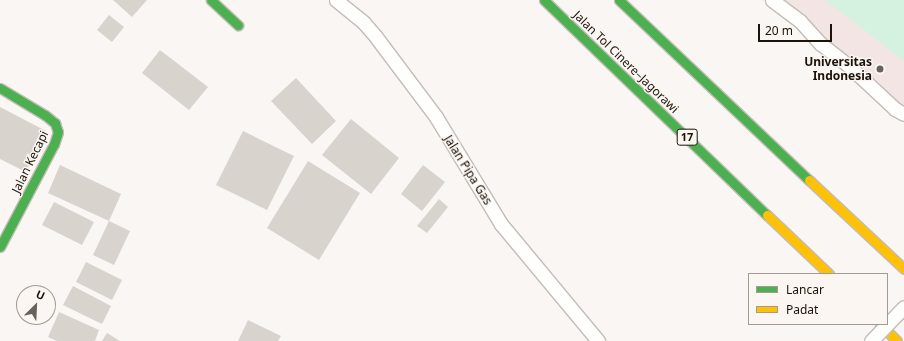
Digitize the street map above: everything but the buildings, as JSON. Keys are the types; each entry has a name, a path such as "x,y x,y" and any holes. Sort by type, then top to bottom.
{"main road":[{"path":"211,0 238,24"},
{"name":"Jalan Tol Cinere–Jagorawi","path":"544,0 828,273"},
{"path":"619,0 904,269"},
{"name":"Jalan Kecapi","path":"0,88 45,115 55,123 58,132 54,144 0,247"},
{"path":"881,325 897,341"}],"lane":[{"name":"Jalan Pipa Gas","path":"336,0 364,23 376,37 436,118 501,224 598,341"},
{"path":"772,0 800,21 821,44 901,111"},
{"path":"888,323 904,307"},
{"path":"871,341 887,325"}],"shaded area":[{"name":"Universitas Indonesia","path":"762,0 904,0 904,111 780,8"}],"green space":[{"path":"824,0 904,0 904,61 833,6"}],"traffic: fast":[{"path":"211,0 238,25"},
{"path":"544,0 767,215"},
{"path":"619,0 809,180"},
{"path":"0,88 45,115 55,123 58,132 54,144 0,247"}],"traffic: slow":[{"path":"809,180 904,269"},
{"path":"767,215 828,273"},
{"path":"881,325 897,341"}],"place":[{"name":"Universitas Indonesia","path":"880,69"}]}
